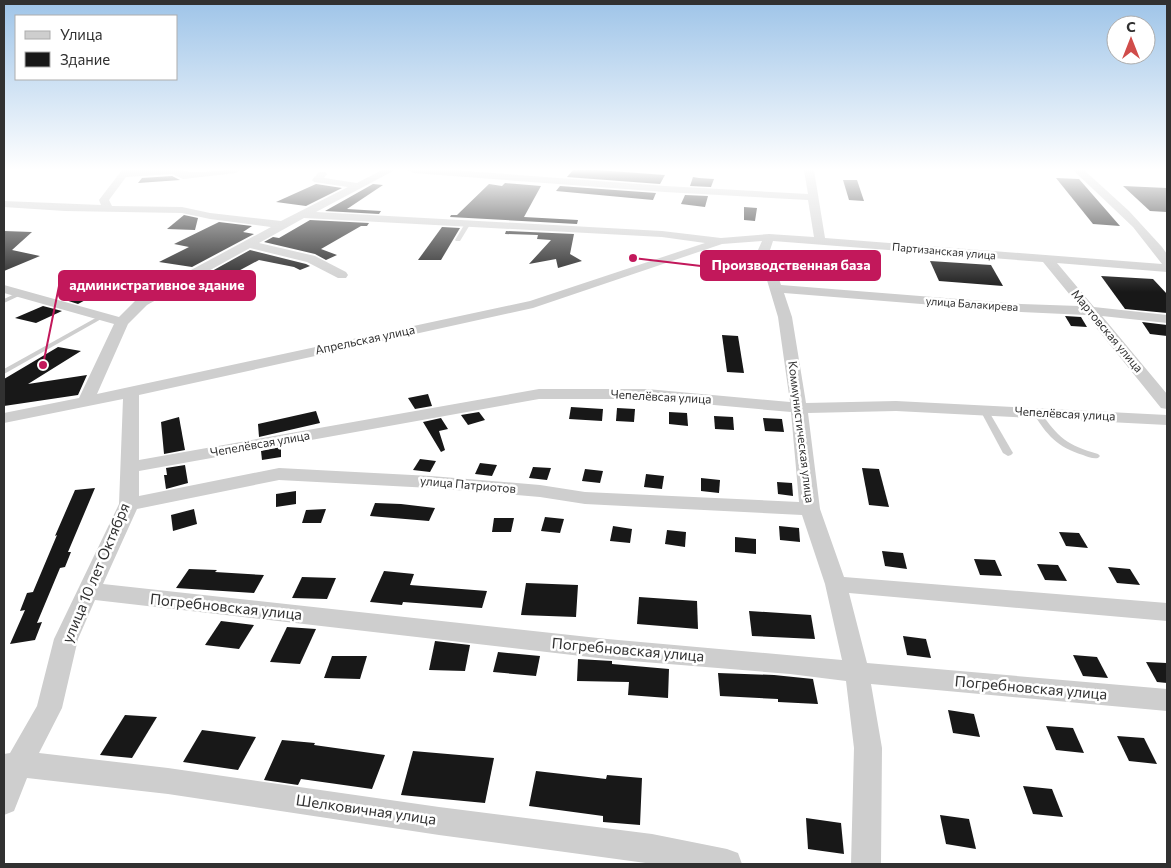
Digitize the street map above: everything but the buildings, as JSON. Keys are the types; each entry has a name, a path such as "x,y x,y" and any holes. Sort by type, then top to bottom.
{"street":[{"path":"184,211 210,216 283,225"},
{"path":"86,401 122,322 142,302 311,211"},
{"path":"814,211 820,241"},
{"path":"1122,211 1154,243 1167,262"},
{"name":"Партизанская улица","path":"302,215 662,234 721,241 769,237 1167,268"},
{"name":"Коммунистическая улица","path":"769,237 764,250 785,317 799,408 810,509 836,584 857,672 868,748 866,864"},
{"name":"Апрельская улица","path":"4,418 533,304 721,241"},
{"path":"248,244 311,259 342,275"},
{"name":"Мартовская улица","path":"1047,259 1167,404"},
{"name":"улица Балакирева","path":"776,288 1021,308 1090,311 1167,319"},
{"path":"4,289 122,322"},
{"name":"улица 10 лет Октября","path":"4,801 11,766 49,708 66,639 129,504 131,392"},
{"name":"Чепелёвсая улица","path":"130,467 539,394 647,394 799,408 896,406 1167,420"},
{"name":"улица Патриотов","path":"129,504 279,474 441,483 540,491 585,498 810,509"},
{"path":"836,584 1167,612"},
{"name":"Погребновская улица","path":"90,591 607,649 790,664 857,672 1167,700"},
{"name":"Шелковичная улица","path":"11,766 168,781 448,822 652,849 727,864"}],"lane":[{"path":"458,240 468,223"},
{"path":"4,301 19,294"},
{"path":"4,372 101,317"},
{"path":"984,410 1008,453"},
{"path":"1037,413 1053,437 1060,443 1072,449 1096,456"}],"place":[{"name":"Производственная база","path":"633,258"},
{"name":"административное здание","path":"43,365"}]}
